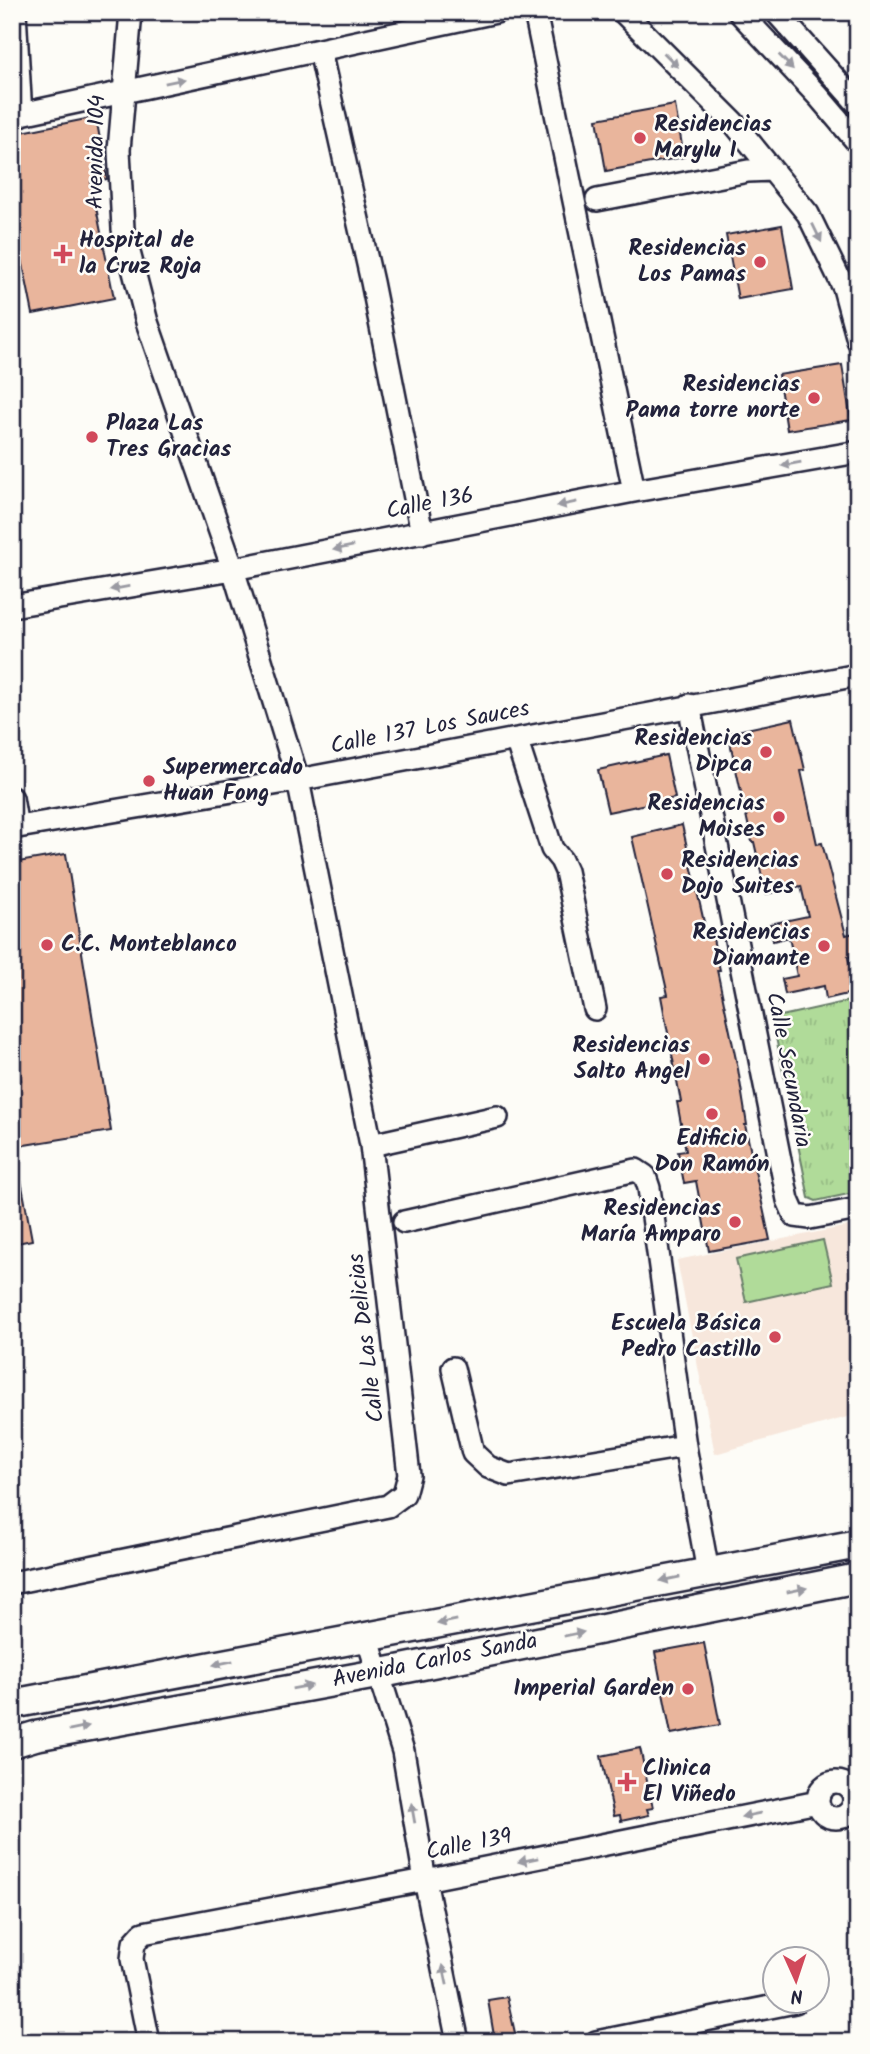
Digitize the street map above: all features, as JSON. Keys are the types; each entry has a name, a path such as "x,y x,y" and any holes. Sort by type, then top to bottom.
{"street":[{"path":"15,12 16,115 496,12"},
{"name":"Avenida 104","path":"131,12 119,150 123,229 147,322 233,569 298,780"},
{"path":"536,12 634,491"},
{"path":"622,12 733,122 808,214 844,288 858,340"},
{"path":"739,12 858,143"},
{"path":"776,12 858,104"},
{"path":"320,51 372,282 422,533"},
{"path":"597,200 748,171 772,170"},
{"name":"Calle 136","path":"12,606 233,569 634,491 858,452"},
{"name":"Calle 137 Los Sauces","path":"15,828 298,780 858,675"},
{"name":"Calle Secundaria","path":"689,705 788,1200 795,1216 810,1218 858,1209"},
{"path":"516,739 552,849 566,871 595,1009"},
{"name":"Calle Las Delicias","path":"12,1583 388,1506 404,1494 409,1475 371,1145 298,780"},
{"path":"12,798 15,828"},
{"path":"371,1145 497,1117"},
{"path":"404,1222 636,1170 645,1176 649,1188 685,1446 708,1572"},
{"path":"453,1368 473,1453 488,1467 509,1475 685,1446"},
{"name":"Avenida Carlos Sanda","path":"12,1704 858,1544"},
{"name":"Avenida Carlos Sanda","path":"12,1743 35,1736 377,1674 858,1578"},
{"path":"367,1637 402,1751 458,2042"},
{"name":"Calle 139","path":"149,2042 132,1959 134,1943 143,1933 818,1802 822,1790 832,1783 844,1784 856,1798"},
{"path":"596,2042 762,2008"}],"shaded area":[{"name":"Escuela Básica Pedro Castillo","path":"858,1224 858,1414 715,1454 677,1260"}],"green space":[{"path":"858,999 858,1192 816,1201 809,1198 772,1018"},
{"path":"823,1240 833,1283 746,1302 736,1259"}],"building":[{"name":"Residencias Marylu I","path":"675,105 684,157 606,171 597,119"},
{"name":"Hospital de la Cruz Roja","path":"96,117 107,179 91,182 114,298 33,314 12,210 12,134"},
{"name":"Residencias Los Pamas","path":"782,225 793,289 738,299 726,235"},
{"name":"Residencias Pama torre norte","path":"842,365 851,420 787,430 778,375"},
{"path":"793,719 805,770 801,771 817,844 822,843 846,935 854,933 858,952 858,955 848,957 856,992 826,999 824,986 785,994 782,979 797,976 789,937 773,941 770,924 808,916 801,886 766,894 728,733"},
{"path":"666,755 675,798 608,812 598,770"},
{"path":"682,825 706,931 711,930 720,970 717,970 738,1069 745,1125 770,1240 709,1251 696,1181 684,1183 678,1152 686,1151 677,1102 681,1102 661,996 668,995 632,837"},
{"name":"C.C. Monteblanco","path":"66,854 111,1131 12,1147 12,1081 21,1080 12,1028 12,863"},
{"path":"12,1175 20,1175 32,1240 12,1244"},
{"name":"Imperial Garden","path":"704,1643 720,1725 671,1734 655,1652"},
{"name":"Clinica El Viñedo","path":"640,1748 653,1808 647,1809 649,1815 621,1821 620,1815 614,1816 601,1756"},
{"path":"507,1997 517,2042 495,2042 488,2000"}],"place":[{"name":"Residencias Marylu I","path":"640,138"},
{"name":"Hospital de la Cruz Roja","path":"63,254"},
{"name":"Residencias Los Pamas","path":"760,262"},
{"name":"Residencias Pama torre norte","path":"814,398"},
{"name":"Plaza Las Tres Gracias","path":"92,437"},
{"name":"Residencias Dipca","path":"766,752"},
{"name":"Supermercado Huan Fong","path":"149,781"},
{"name":"Residencias Moises","path":"779,817"},
{"name":"Residencias Dojo Suites","path":"667,874"},
{"name":"C.C. Monteblanco","path":"47,945"},
{"name":"Residencias Diamante","path":"824,946"},
{"name":"Residencias Salto Angel","path":"704,1059"},
{"name":"Edificio Don Ramón","path":"712,1114"},
{"name":"Residencias María Amparo","path":"735,1222"},
{"name":"Escuela Básica Pedro Castillo","path":"775,1337"},
{"name":"Imperial Garden","path":"688,1689"},
{"name":"Clinica El Viñedo","path":"627,1782"}]}
